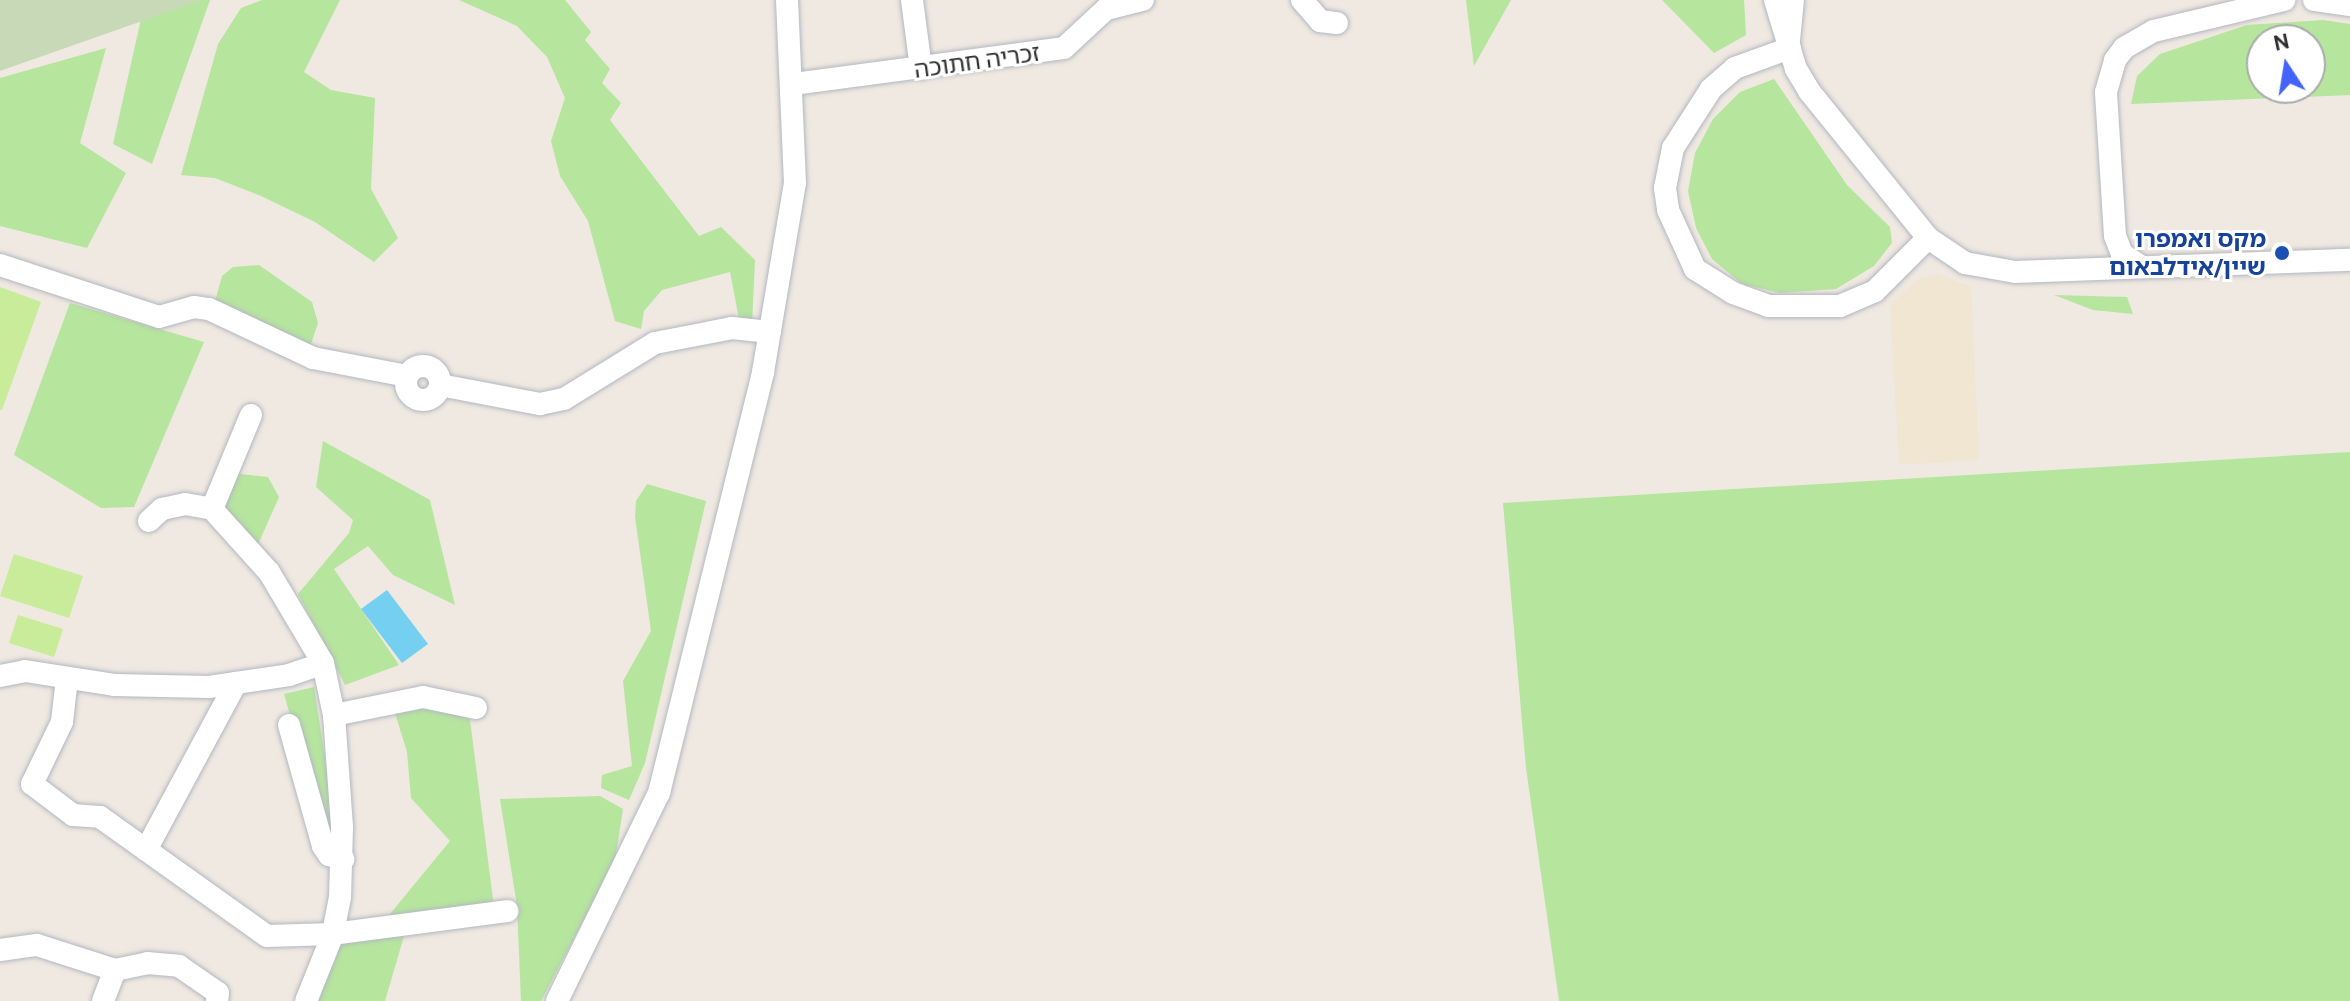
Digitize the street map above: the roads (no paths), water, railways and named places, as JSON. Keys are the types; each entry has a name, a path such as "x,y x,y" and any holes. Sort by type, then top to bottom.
{"street":[{"path":"557,1001 659,793 770,332 795,183 794,84 787,0"},
{"path":"912,0 921,68"},
{"path":"1085,0 1089,27"},
{"name":"זכריה חתוכה","path":"794,84 1064,48 1113,5 1143,0"},
{"path":"1302,0 1320,21 1337,23"},
{"path":"1775,0 1809,91 1928,238 1965,263 2015,272 2350,260"},
{"path":"1790,45 1793,0"},
{"path":"2086,269 2110,256 2115,236 2106,92 2115,60 2124,48 2154,31 2284,0"},
{"path":"2314,0 2350,5"},
{"path":"1790,45 1735,68 1711,89 1673,148 1665,188 1668,210 1695,269 1733,293 1768,306 1840,306 1875,291 1928,238"},
{"path":"2115,236 2122,254 2142,267"},
{"path":"0,265 159,317 194,307 209,309 313,358 407,376 407,390 415,399 430,399 440,385 540,404 564,399 655,343 732,328 770,332"},
{"path":"212,509 251,415"},
{"path":"149,521 162,509 185,504 212,509 269,572 323,663 334,715 343,859 333,934 306,1001"},
{"path":"0,676 25,671 167,688 236,683 323,663"},
{"path":"67,678 62,722 32,784 73,815 100,817 267,936 333,934 507,911"},
{"path":"146,850 236,683"},
{"path":"334,715 423,697 476,708"},
{"path":"289,725 323,846 329,855 343,859"},
{"path":"0,950 37,945 115,970 147,963 179,966 218,993 217,1001"},
{"path":"103,1001 115,970"}],"water":[{"path":"387,590 428,644 402,663 361,609"}],"place":[{"name":"מקס ואמפרו שיין/אידלבאום","path":"2282,253"}]}
